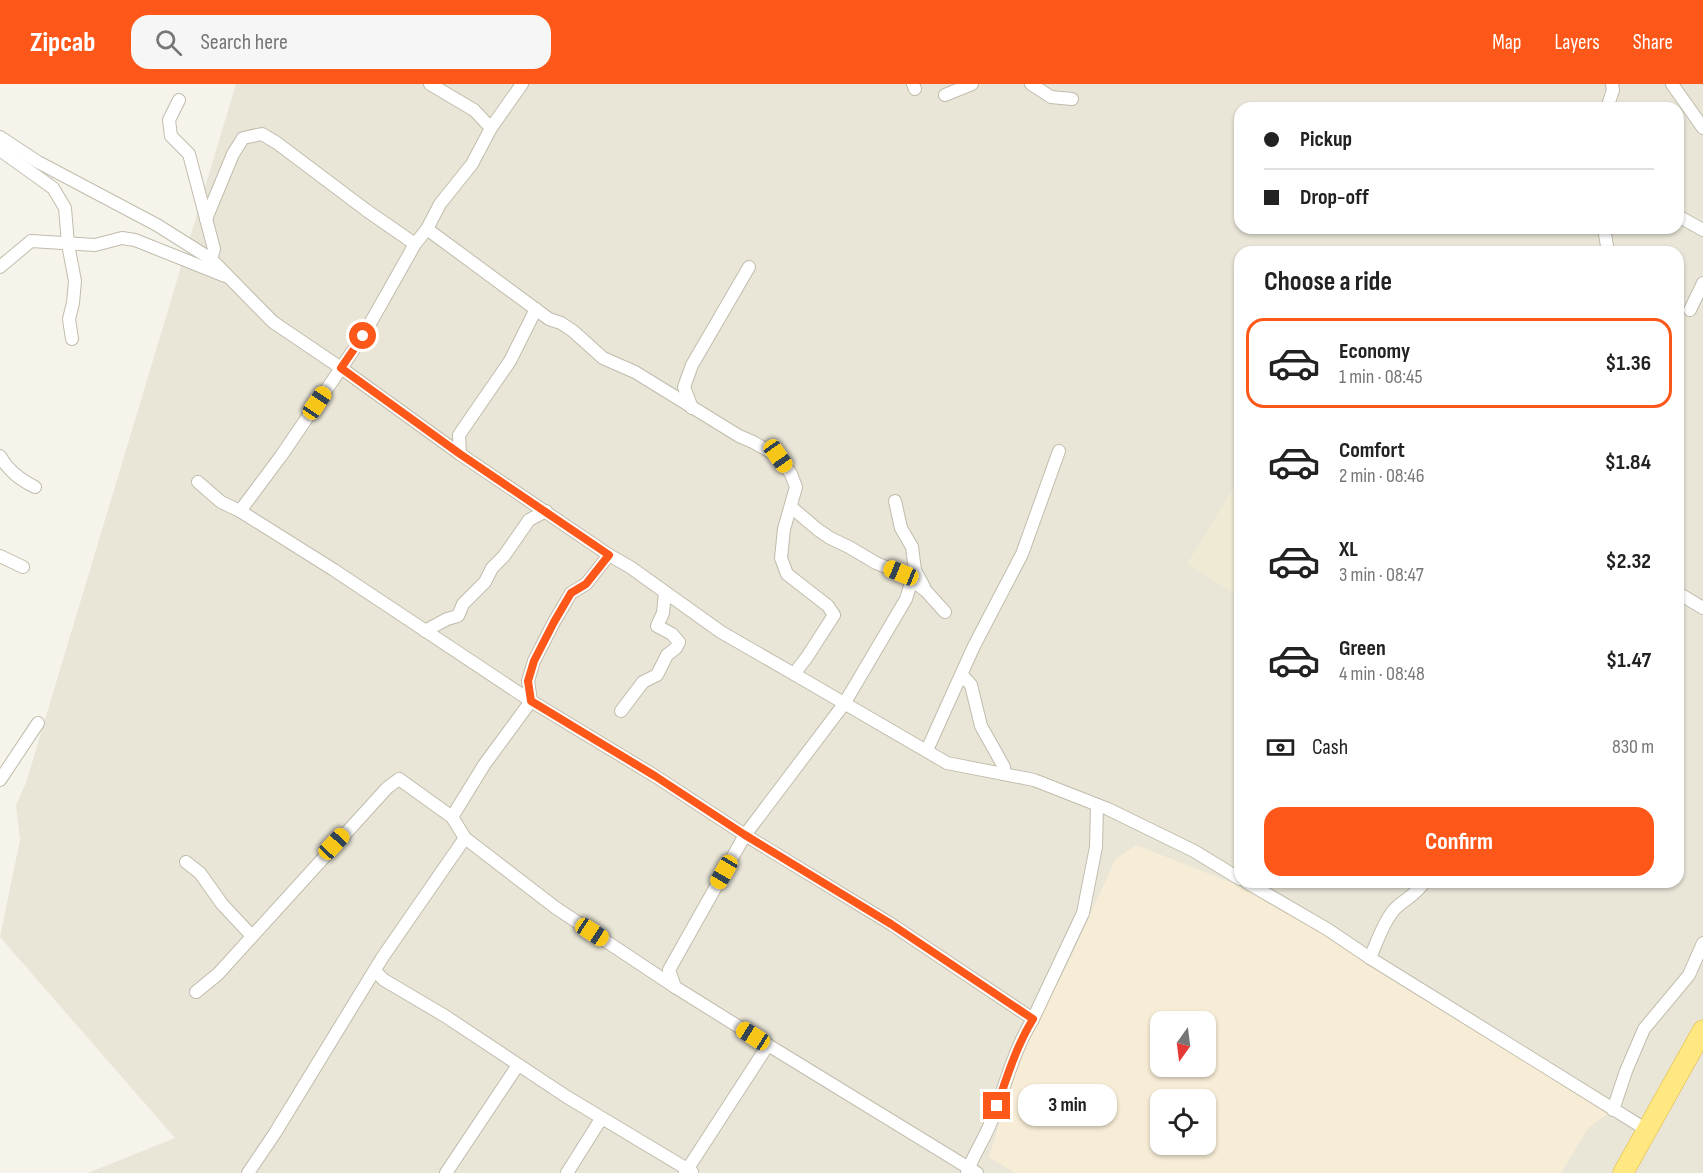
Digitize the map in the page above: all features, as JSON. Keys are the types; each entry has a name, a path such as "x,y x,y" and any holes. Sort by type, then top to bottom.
{"highway":[{"path":"1623,1173 1703,1030"}],"street":[{"path":"430,84 474,110 491,128"},
{"path":"240,512 363,336 415,244 427,230 440,204 472,164 491,128 522,84"},
{"path":"945,95 972,84"},
{"path":"1031,84 1051,98 1072,99"},
{"path":"1609,102 1613,90 1612,84"},
{"path":"1672,84 1703,128"},
{"path":"179,99 169,120 171,136 189,154 214,249 212,259"},
{"path":"206,219 233,154 243,138 262,134 415,244"},
{"path":"0,137 38,162 157,225 212,259 273,322 460,454 630,567 721,632 947,763 1034,780 1097,804 1194,851 1234,875"},
{"path":"0,150 53,188 65,208 68,244 75,281 69,319 72,339"},
{"path":"1684,219 1703,230"},
{"path":"427,230 549,319 573,331 603,358 635,372 739,436 778,456 791,474 796,487 784,529 781,558 787,574 828,606 834,615 794,674"},
{"path":"0,267 31,241 95,245 122,238 135,240 229,278"},
{"path":"692,408 684,387 692,365 749,267"},
{"path":"1690,310 1703,283"},
{"path":"460,454 459,435 510,362 536,309"},
{"path":"927,750 974,646 1022,554 1059,451"},
{"path":"0,456 19,479 35,487"},
{"path":"198,483 220,502 334,570 531,701 891,924 1033,1019"},
{"path":"895,501 901,528 912,547 915,570 926,591"},
{"path":"790,507 830,538 912,580 926,591 945,612"},
{"path":"425,631 447,619 458,616 463,604 485,582 492,568 509,549 528,520 546,511"},
{"path":"452,817 484,765 531,701 528,681 534,661 571,593 586,584 609,555"},
{"path":"0,556 23,567"},
{"path":"675,987 669,970 745,835 844,704 906,599 912,580"},
{"path":"621,711 644,682 657,675 667,655 676,648 679,642 672,634 657,626 663,613 665,592"},
{"path":"1684,597 1703,608"},
{"path":"962,675 971,685 981,726 1005,774"},
{"path":"0,780 38,723"},
{"path":"196,992 218,974 251,935 387,788 399,779 452,817 465,838 556,908 675,987 971,1171 1027,1029 1083,913 1096,848 1097,804"},
{"path":"248,1173 275,1133 347,1012 465,838"},
{"path":"186,862 200,873 222,904 251,935"},
{"path":"1261,888 1647,1130"},
{"path":"1370,958 1385,923 1394,909 1419,888"},
{"path":"1613,1110 1644,1029 1689,975 1703,943"},
{"path":"375,971 384,980 445,1016 601,1119 689,1172 768,1045"},
{"path":"446,1173 518,1065"},
{"path":"567,1173 601,1119"}],"shaded area":[{"path":"236,84 1703,84 1703,1173 88,1173 175,1138 0,937 20,840 16,805 26,783"},
{"path":"1234,487 1234,593 1187,564"},
{"path":"1136,845 1234,884 1234,888 1245,888 1280,902 1613,1110 1589,1127 1561,1173 1015,1173 989,1157 1025,1044 1068,964 1115,860"}],"route":[{"path":"363,336 341,368 460,454 609,555 586,584 571,593 554,622 534,661 528,681 531,701 891,924 1033,1019 1008,1073 997,1106"}]}
